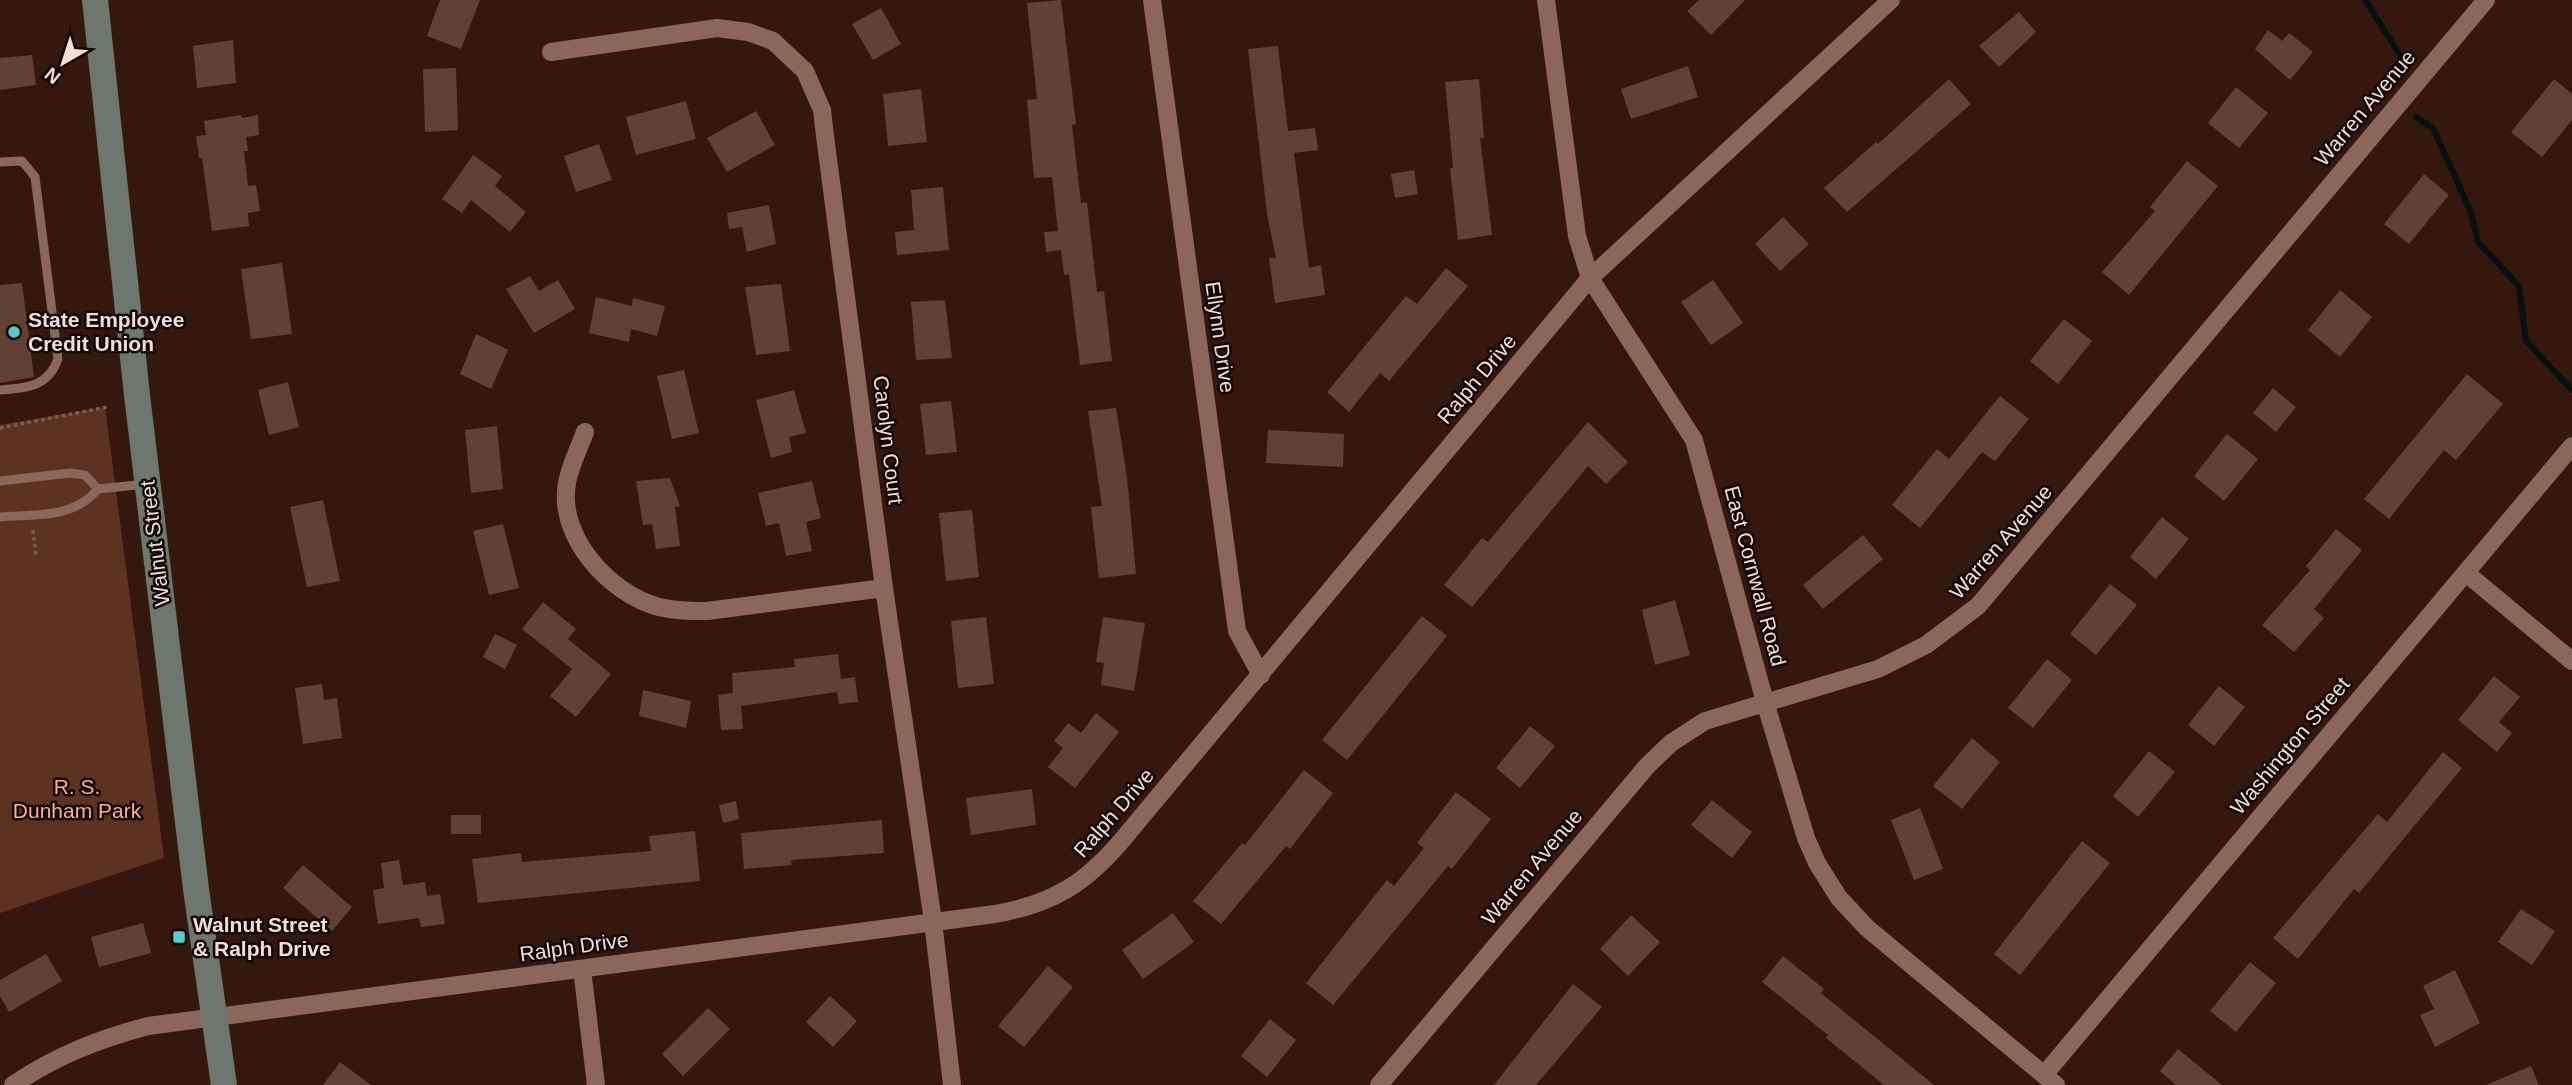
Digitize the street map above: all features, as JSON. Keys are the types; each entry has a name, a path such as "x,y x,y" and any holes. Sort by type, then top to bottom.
{"main road":[{"name":"Walnut Street","path":"95,0 196,889 224,1085"}],"street":[{"name":"Ellynn Drive","path":"1152,0 1237,631 1261,675"},
{"name":"East Cornwall Road","path":"1546,0 1577,236 1590,278 1694,440 1765,702 1806,838 1825,879 1867,928 2050,1080"},
{"name":"Ralph Drive","path":"13,1085 46,1064 102,1039 148,1026 1020,909 1066,891 1087,877 1124,839 1590,278 1891,0"},
{"name":"Warren Avenue","path":"1379,1085 1647,766 1687,730 1741,708 1852,677 1901,658 1951,629 1978,606 2486,0"},
{"name":"Carolyn Court","path":"551,51 733,29 773,41 805,71 821,110 884,588 933,921 952,1085"},
{"path":"585,432 567,483 567,502 572,526 581,546 603,574 636,598 679,611 707,611 884,588"},
{"name":"Washington Street","path":"2050,1080 2572,446"},
{"path":"2466,573 2572,661"},
{"path":"582,969 597,1085"}],"lane":[{"path":"0,162 22,161 35,177 58,359 50,376 41,383 32,387 0,390"},
{"path":"0,481 70,473 85,475 97,489"},
{"path":"0,517 71,511 88,502 97,489 148,484"}],"path":[{"path":"0,428 107,407"},
{"path":"31,514 36,556"}],"green space":[{"name":"R. S. Dunham Park","path":"105,407 164,858 0,913 0,425"}],"building":[{"path":"440,0 480,0 461,49 427,36"},
{"path":"1061,0 1076,124 1072,125 1081,203 1087,202 1097,292 1104,291 1112,361 1080,365 1069,274 1064,275 1061,250 1046,252 1044,232 1058,231 1052,177 1034,178 1027,100 1037,99 1027,3"},
{"path":"1699,0 1745,0 1711,35 1687,11"},
{"path":"881,8 901,44 873,60 852,24"},
{"path":"2019,12 2036,32 1999,67 1979,46"},
{"path":"2268,30 2282,41 2289,33 2313,52 2290,80 2255,49"},
{"path":"233,40 236,83 197,88 193,46"},
{"path":"1278,46 1288,131 1315,128 1318,150 1294,153 1309,268 1321,265 1325,295 1275,303 1269,258 1276,258 1267,214 1248,49"},
{"path":"32,55 36,85 0,90 0,58"},
{"path":"1688,66 1698,97 1631,119 1621,89"},
{"path":"456,68 458,130 425,132 423,69"},
{"path":"1479,79 1484,138 1480,138 1492,235 1458,240 1445,82"},
{"path":"1949,79 1971,104 1847,212 1824,188 1876,142 1878,144"},
{"path":"2554,79 2572,94 2572,120 2542,157 2511,132"},
{"path":"2236,87 2268,113 2239,148 2208,123"},
{"path":"921,89 927,142 888,146 883,94"},
{"path":"686,101 696,139 636,155 626,117"},
{"path":"756,111 775,145 727,172 707,138"},
{"path":"241,115 242,118 258,115 259,135 246,137 248,151 244,151 248,186 256,185 260,211 248,213 249,226 212,231 202,158 199,158 196,136 206,135 204,121"},
{"path":"599,144 612,180 576,192 564,156"},
{"path":"473,155 502,176 495,186 526,212 510,232 471,200 462,213 442,199"},
{"path":"2187,161 2218,186 2129,295 2102,272 2155,211 2150,207"},
{"path":"1414,170 1418,194 1395,198 1391,174"},
{"path":"2424,174 2449,195 2409,244 2384,224"},
{"path":"943,187 949,250 897,255 895,232 914,230 911,190"},
{"path":"769,205 776,244 747,252 742,227 729,229 727,213"},
{"path":"1783,217 1809,244 1780,271 1755,244"},
{"path":"282,263 292,334 251,339 241,269"},
{"path":"1446,268 1468,286 1389,381 1380,373 1349,412 1327,392 1406,296 1417,304"},
{"path":"530,276 539,291 558,280 575,309 534,333 506,289"},
{"path":"1713,280 1743,323 1711,345 1681,302"},
{"name":"State Employee Credit Union","path":"22,283 34,377 0,383 0,285"},
{"path":"781,284 790,351 756,355 745,287"},
{"path":"2340,290 2372,317 2340,357 2308,330"},
{"path":"596,297 632,306 633,298 665,306 657,336 631,329 629,342 589,333"},
{"path":"945,300 952,358 916,360 911,302"},
{"path":"2064,319 2092,341 2058,384 2030,361"},
{"path":"476,334 508,350 491,389 460,374"},
{"path":"684,370 699,433 672,439 657,376"},
{"path":"2467,374 2503,404 2456,460 2444,450 2389,519 2364,499"},
{"path":"288,382 299,427 269,435 258,390"},
{"path":"2273,388 2296,407 2276,432 2253,413"},
{"path":"794,390 806,433 789,437 792,452 771,458 756,400"},
{"path":"2000,396 2029,419 1995,461 1982,452 1920,528 1892,505 1937,449 1949,459"},
{"path":"951,401 957,452 926,455 920,404"},
{"path":"1116,408 1127,477 1136,574 1099,578 1091,507 1102,506 1088,411"},
{"path":"1588,422 1628,462 1606,484 1588,466 1472,607 1444,585 1482,538 1488,542"},
{"path":"497,426 503,489 471,493 465,430"},
{"path":"1268,430 1344,434 1343,467 1266,463"},
{"path":"2227,434 2258,459 2224,501 2194,476"},
{"path":"670,478 680,506 675,507 680,546 656,549 652,524 643,525 636,481"},
{"path":"812,481 821,518 806,522 812,551 786,556 779,523 766,526 758,493"},
{"path":"323,500 340,581 307,587 290,507"},
{"path":"972,510 979,577 946,581 939,513"},
{"path":"2162,517 2189,539 2156,579 2130,557"},
{"path":"503,524 519,588 489,595 473,531"},
{"path":"2336,529 2362,550 2314,609 2324,618 2294,652 2262,625 2310,570 2306,566"},
{"path":"1863,535 1883,559 1823,609 1803,585"},
{"path":"2110,584 2137,605 2096,655 2070,634"},
{"path":"1675,600 1690,655 1655,665 1642,610"},
{"path":"543,602 576,629 568,639 611,674 576,717 550,696 572,669 522,629"},
{"path":"1422,616 1447,636 1347,760 1322,740"},
{"path":"986,617 994,684 958,688 951,621"},
{"path":"1103,617 1145,623 1134,691 1101,685 1104,663 1096,662"},
{"path":"495,634 517,645 505,669 483,657"},
{"path":"838,654 841,679 855,677 858,702 839,704 837,692 741,706 743,729 721,730 718,695 733,693 732,673 795,667 794,659"},
{"path":"2047,659 2072,680 2033,728 2008,708"},
{"path":"2494,676 2520,697 2499,722 2512,733 2497,752 2458,720"},
{"path":"322,684 324,700 337,698 342,738 303,744 295,688"},
{"path":"2219,686 2245,707 2214,746 2188,725"},
{"path":"643,690 691,701 686,728 639,716"},
{"path":"1096,713 1119,732 1075,788 1048,767 1063,748 1054,741 1068,723 1081,733"},
{"path":"1530,726 1555,746 1520,788 1496,768"},
{"path":"1972,738 2000,762 1962,809 1933,786"},
{"path":"2149,751 2175,772 2138,817 2113,796"},
{"path":"2443,752 2462,768 2359,893 2354,889 2298,959 2273,938 2378,814 2387,822"},
{"path":"1304,770 1333,793 1290,849 1286,846 1221,924 1193,901 1242,843 1245,845"},
{"path":"1032,789 1036,825 971,835 966,798"},
{"path":"1456,792 1491,819 1452,869 1448,866 1333,1005 1306,983 1387,880 1394,886 1424,848 1417,843"},
{"path":"1712,800 1752,832 1732,858 1691,825"},
{"path":"736,801 739,819 723,823 719,805"},
{"path":"1920,808 1943,869 1914,880 1891,820"},
{"path":"451,815 481,815 481,834 451,834"},
{"path":"882,820 884,853 791,860 792,865 744,869 741,833"},
{"path":"695,831 700,881 478,903 472,859 521,853 522,862 651,851 649,836"},
{"path":"2082,841 2110,863 2020,975 1994,954"},
{"path":"399,860 403,885 425,882 427,896 440,894 445,924 421,927 419,918 378,924 373,890 384,888 381,863"},
{"path":"303,865 352,907 332,931 283,888"},
{"path":"2521,909 2555,931 2532,965 2498,942"},
{"path":"1173,913 1194,942 1143,979 1122,950"},
{"path":"1631,915 1660,942 1628,976 1600,949"},
{"path":"143,923 151,953 99,967 91,937"},
{"path":"46,954 62,981 9,1012 0,996 0,980"},
{"path":"1783,956 1824,989 1821,993 1934,1085 1884,1085 1826,1038 1828,1035 1762,982"},
{"path":"2250,962 2276,983 2236,1032 2210,1011"},
{"path":"1048,966 1073,987 1024,1047 998,1026"},
{"path":"2455,970 2480,1023 2435,1047 2420,1015 2434,1009 2423,986"},
{"path":"1573,984 1602,1007 1536,1085 1494,1085"},
{"path":"830,996 857,1021 833,1047 806,1022"},
{"path":"708,1008 730,1029 683,1076 662,1054"},
{"path":"1270,1019 1296,1040 1267,1077 1241,1056"},
{"path":"2178,1049 2222,1085 2176,1085 2160,1071"},
{"path":"340,1062 371,1085 323,1085"},
{"path":"2531,1066 2539,1085 2486,1085"}],"waterway":[{"path":"2365,0 2405,63"},
{"path":"2416,117 2433,128 2471,212 2478,242 2519,286 2526,341 2572,390"}],"place":[{"name":"State Employee Credit Union","path":"14,332"},
{"name":"Walnut Street & Ralph Drive","path":"179,937"}]}
